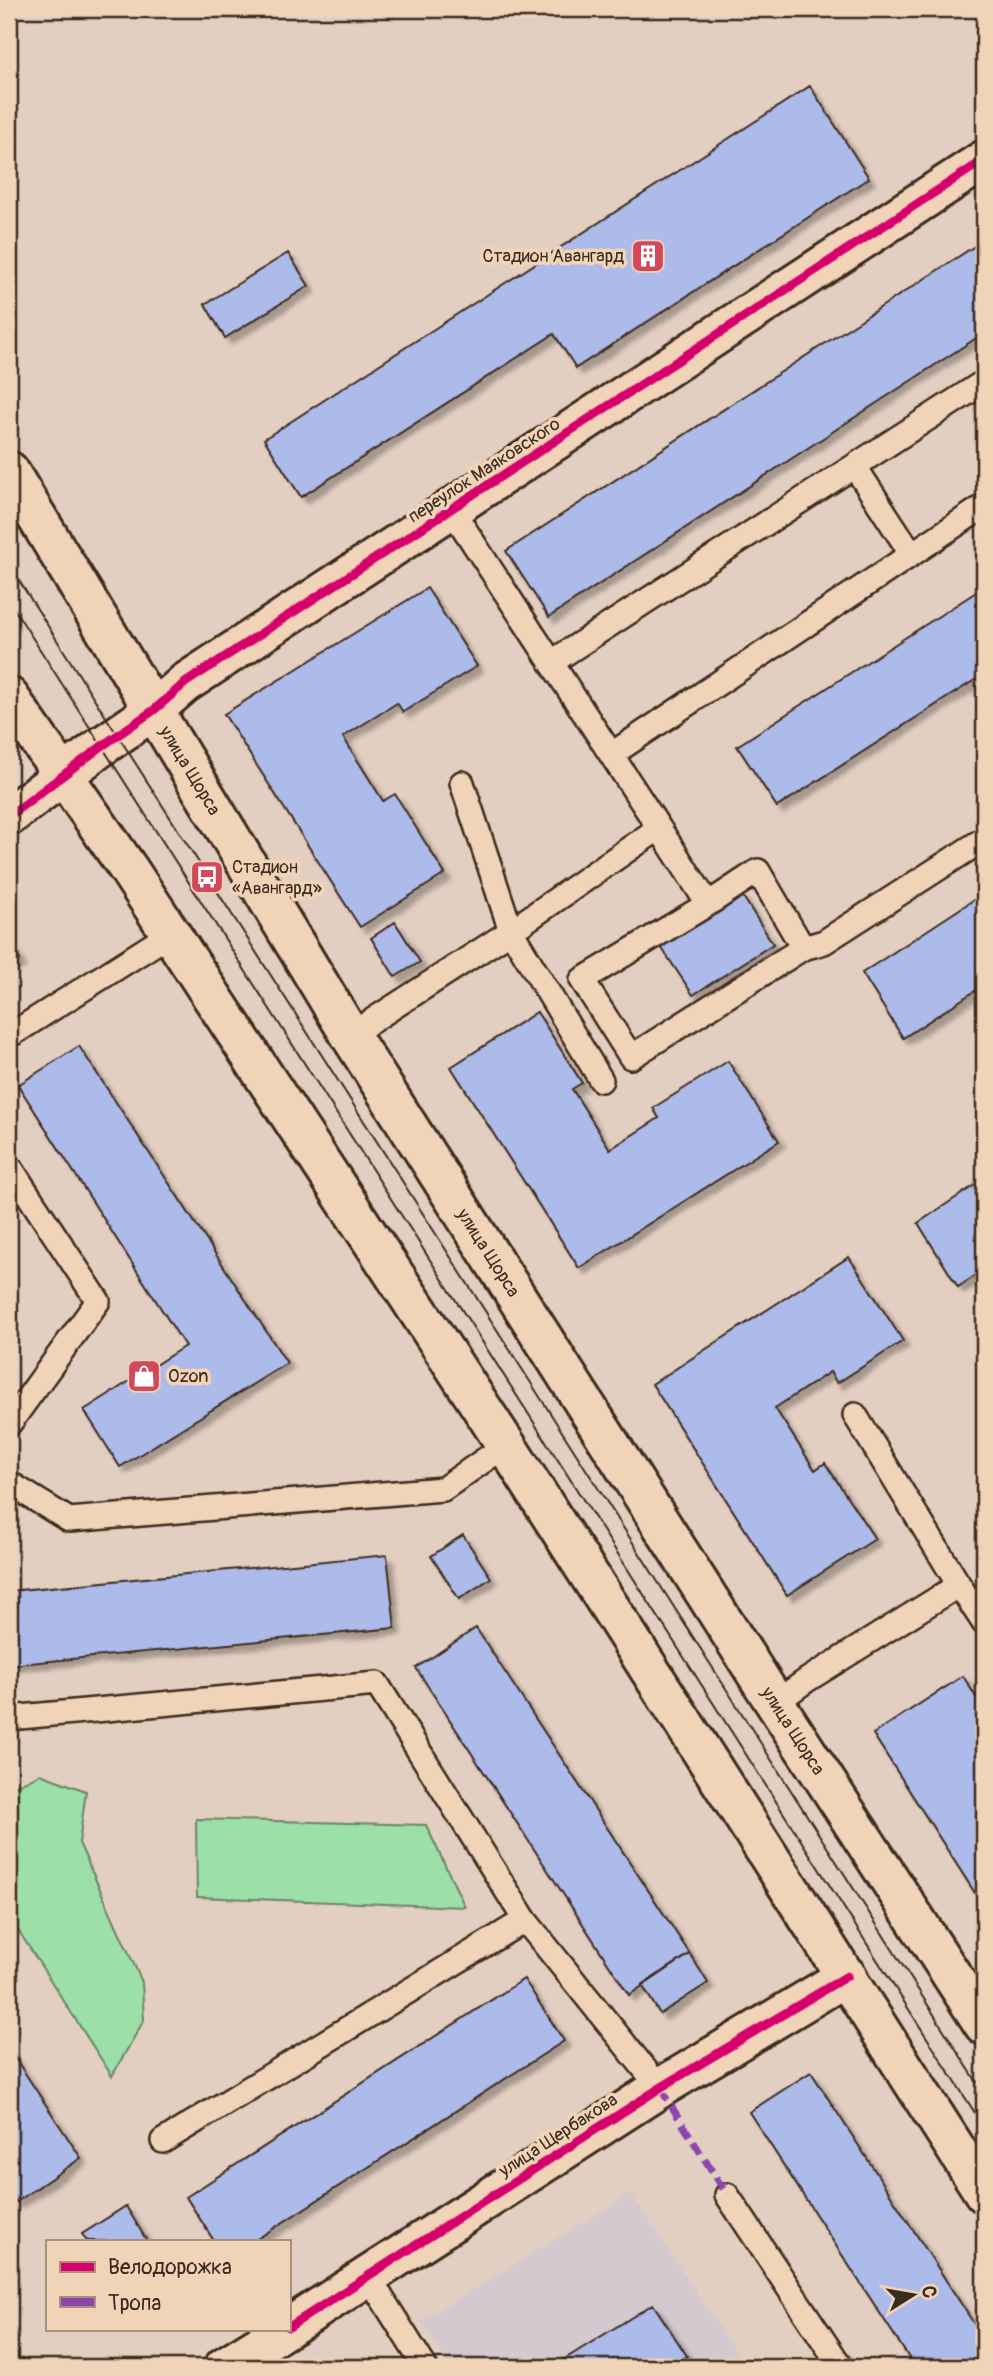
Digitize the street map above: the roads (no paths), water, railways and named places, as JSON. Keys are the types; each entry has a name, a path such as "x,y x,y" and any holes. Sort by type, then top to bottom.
{"main road":[{"name":"переулок Маяковского","path":"9,816 155,710 185,683 984,160"},
{"name":"улица Щорса","path":"9,471 350,1035 775,1703 984,2025"},
{"path":"9,697 129,870 506,1445 984,2193"},
{"name":"улица Щербакова","path":"290,2326 660,2088 847,1976"},
{"name":"улица Щербакова","path":"224,2367 284,2330"}],"lane":[{"path":"552,662 984,382"},
{"path":"855,467 911,553"},
{"path":"612,754 984,506"},
{"path":"452,510 708,904"},
{"path":"462,783 510,931 601,1080"},
{"path":"350,1035 510,931 659,828"},
{"path":"803,948 758,871 582,980 631,1057 803,948 824,942 984,839"},
{"path":"9,1036 104,973 170,934"},
{"path":"9,1424 98,1301 12,1170"},
{"path":"855,1415 984,1623"},
{"path":"9,1483 69,1520 443,1489 506,1445"},
{"path":"775,1703 959,1585"},
{"path":"9,1718 377,1684 525,1920 660,2088"},
{"path":"163,2141 525,1920"},
{"path":"727,2195 841,2367"},
{"path":"368,2276 425,2367"}],"tram line":[{"path":"9,565 984,2093"},
{"path":"9,601 984,2127"}],"place":[{"name":"Стадион Авангард","path":"648,256"},
{"name":"Стадион «Авангард»","path":"207,877"},
{"name":"Ozon","path":"144,1376"}]}
